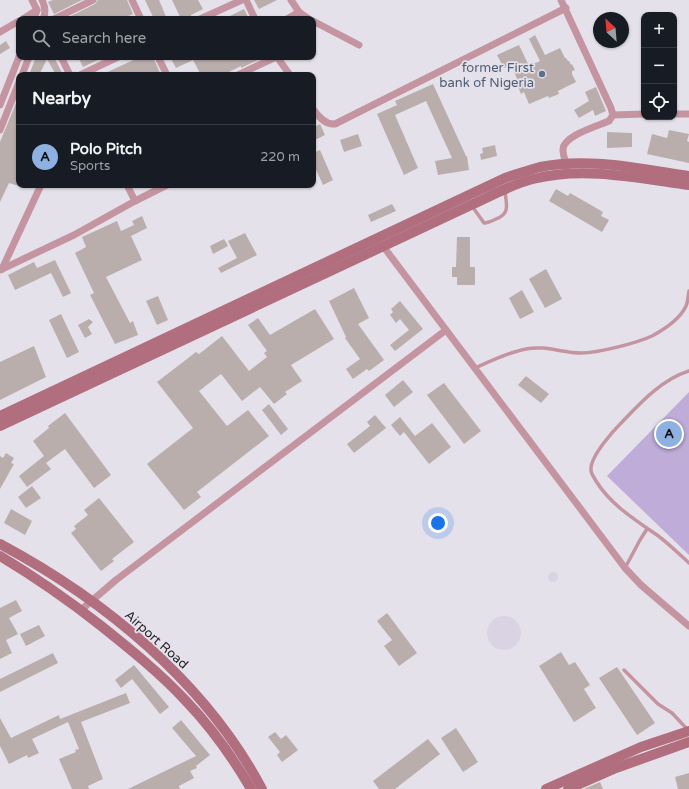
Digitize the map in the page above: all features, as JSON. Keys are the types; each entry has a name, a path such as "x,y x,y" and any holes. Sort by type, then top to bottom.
{"main road":[{"path":"0,426 471,205 532,179 567,169 613,166 689,176"},
{"path":"0,416 505,178 540,167 567,169 689,185"},
{"name":"Airport Road","path":"0,544 32,561 91,600 163,659 195,693 237,747 262,789"},
{"name":"Airport Road","path":"0,556 59,594 132,650 186,701 212,731 242,774 250,789"},
{"path":"186,701 195,693"},
{"path":"546,789 641,747 689,731"},
{"path":"568,789 616,768 689,742"}],"street":[{"path":"32,0 37,10 35,16"},
{"path":"42,0 44,4 44,16"},
{"path":"60,16 93,0"},
{"path":"132,0 140,16"},
{"path":"207,16 242,0"},
{"path":"246,0 254,16"},
{"path":"291,0 299,12 305,16"},
{"path":"561,0 566,8 613,115 609,121 569,138 563,144 567,169"},
{"path":"316,118 326,123 334,124 566,8"},
{"path":"28,16 37,10"},
{"path":"292,16 299,12"},
{"path":"0,32 16,23"},
{"path":"316,23 359,45"},
{"path":"0,105 18,60"},
{"path":"23,72 28,60"},
{"path":"62,60 68,72"},
{"path":"86,72 112,60"},
{"path":"160,60 166,72"},
{"path":"244,72 270,60"},
{"path":"279,60 288,72"},
{"path":"0,130 16,90"},
{"path":"613,115 641,114"},
{"path":"677,114 689,114"},
{"path":"1,270 40,188"},
{"path":"129,188 136,201"},
{"path":"1,270 74,236 161,188"},
{"path":"383,246 624,568 641,585 689,626"},
{"path":"80,610 128,570 446,330"}],"lane":[{"path":"471,205 484,223 492,221 502,216 506,212 505,190"},
{"path":"474,368 526,349 538,348 582,353 595,352 652,336 673,322 681,314 687,305 689,291"},
{"path":"689,371 665,383 642,401 609,435 593,460 591,469 592,473 606,494 631,517 658,535 689,563"},
{"path":"624,568 647,529"},
{"path":"624,670 658,704 672,713 689,731"}],"shaded area":[{"path":"689,392 689,555 607,476"},
{"path":"551,572 555,572 557,573 557,581 551,582 548,579 548,575"},
{"path":"504,616 516,621 521,633 516,645 504,650 492,645 487,633 492,621"}],"building":[{"path":"53,0 82,0 54,14 48,2"},
{"path":"98,0 127,0 133,14 128,16 71,16 95,4"},
{"path":"145,0 159,0 166,16 153,16"},
{"path":"172,0 198,0 203,9 191,16 180,16"},
{"path":"254,0 277,0 259,9"},
{"path":"244,9 248,16 230,16"},
{"path":"535,35 545,55 560,48 565,58 571,65 572,64 575,70 572,71 572,74 576,82 558,91 559,94 549,98 548,96 529,104 524,92 521,94 517,84 519,83 511,65 504,68 497,55 519,45 529,66 540,61 529,39"},
{"path":"6,41 10,48 0,54 0,45"},
{"path":"35,60 46,60 40,72 30,72"},
{"path":"48,60 56,60 62,72 54,72"},
{"path":"80,60 98,60 83,67"},
{"path":"134,60 154,60 160,72 108,72"},
{"path":"172,60 193,60 176,68"},
{"path":"193,60 258,60 229,72 199,72"},
{"path":"433,84 467,156 469,170 438,175 435,161 452,158 426,101 395,115 418,168 404,175 377,114 397,105 395,101"},
{"path":"596,87 606,111 595,116 593,110 579,118 574,110 589,101 585,92"},
{"path":"16,103 16,185 9,183 0,202 0,142"},
{"path":"320,124 325,135 316,140 316,126"},
{"path":"669,130 689,134 687,141 689,142 689,163 647,154 652,134 667,138"},
{"path":"607,132 632,133 632,147 607,148"},
{"path":"358,134 362,146 344,152 340,140"},
{"path":"495,145 497,156 481,160 480,154 483,153 482,148"},
{"path":"320,150 333,180 323,185 316,170 316,152"},
{"path":"556,189 568,196 570,193 603,212 601,216 609,220 602,232 549,201"},
{"path":"392,204 396,211 371,222 368,215"},
{"path":"142,216 147,228 131,236 142,260 106,277 130,323 133,321 138,335 115,344 90,295 94,293 75,253 86,247 82,237 117,221 121,231 134,225 132,221"},
{"path":"245,233 257,255 221,273 218,268 237,258 228,241"},
{"path":"457,237 470,237 470,267 475,267 475,285 457,285 457,277 452,277 452,267 456,267"},
{"path":"224,239 228,246 213,254 210,246"},
{"path":"55,260 71,293 63,297 51,273 15,290 8,275 34,262 37,268"},
{"path":"546,269 562,299 545,308 529,279"},
{"path":"354,288 369,318 358,324 384,360 369,371 367,369 353,379 346,369 360,359 345,338 346,337 329,301"},
{"path":"522,290 534,312 520,319 509,298"},
{"path":"158,296 168,320 157,325 146,301"},
{"path":"400,301 423,329 395,351 390,345 409,330 400,319 396,323 390,315 393,312 391,309"},
{"path":"315,309 334,339 291,365 302,381 285,392 287,394 274,404 260,387 242,401 221,374 199,391 227,426 248,410 269,436 197,492 201,497 184,510 147,464 193,428 157,382 196,352 199,354 222,336 249,371 267,357 264,353 267,351 248,325 258,318 270,335"},
{"path":"61,314 79,352 67,358 49,320"},
{"path":"89,319 93,322 88,327 92,334 85,338 78,325"},
{"path":"34,346 46,377 0,400 0,362"},
{"path":"526,376 549,394 541,403 518,385"},
{"path":"403,380 413,392 394,407 385,395"},
{"path":"444,383 481,431 464,444 427,395"},
{"path":"269,404 288,429 281,435 262,410"},
{"path":"65,413 111,475 94,488 65,449 46,463 51,469 27,487 19,476 44,456 33,441 49,428 48,426"},
{"path":"375,415 386,428 354,453 347,444 370,426 367,422"},
{"path":"400,417 415,436 432,423 451,447 429,464 404,432 400,436 391,425"},
{"path":"6,453 14,458 11,463 14,464 0,489 0,456 3,458"},
{"path":"32,486 41,498 26,508 18,497"},
{"path":"99,498 134,542 112,559 114,561 101,571 71,533 76,529 74,526 88,515 84,510"},
{"path":"11,509 32,521 25,535 4,523"},
{"path":"16,600 22,611 9,618 18,634 6,640 12,653 0,659 0,608"},
{"path":"387,613 417,653 399,666 384,646 392,640 377,621"},
{"path":"39,625 45,636 26,646 20,634"},
{"path":"561,652 569,665 575,662 590,685 584,689 596,708 574,722 539,666"},
{"path":"53,653 58,663 0,692 0,679"},
{"path":"134,665 169,707 160,714 132,679 121,688 115,680"},
{"path":"617,667 655,723 637,735 599,678"},
{"path":"126,693 130,703 81,722 103,779 88,786 89,789 72,789 59,759 76,752 75,750 79,749 68,722 32,739 39,753 28,758 27,755 9,764 0,746 0,718 11,738 59,715 60,719"},
{"path":"181,720 210,755 196,766 197,768 190,771 194,778 179,786 180,789 128,789 196,756 172,728"},
{"path":"456,728 478,762 463,772 441,738"},
{"path":"275,732 281,739 286,735 298,750 282,762 277,755 280,752 268,737"},
{"path":"428,739 440,754 395,789 379,789 373,781"},
{"path":"689,773 689,789 678,789 675,777"},
{"path":"600,782 603,789 584,789"}],"place":[{"name":"former First bank of Nigeria","path":"542,74"},
{"name":"Polo Pitch","path":"669,434"}]}
